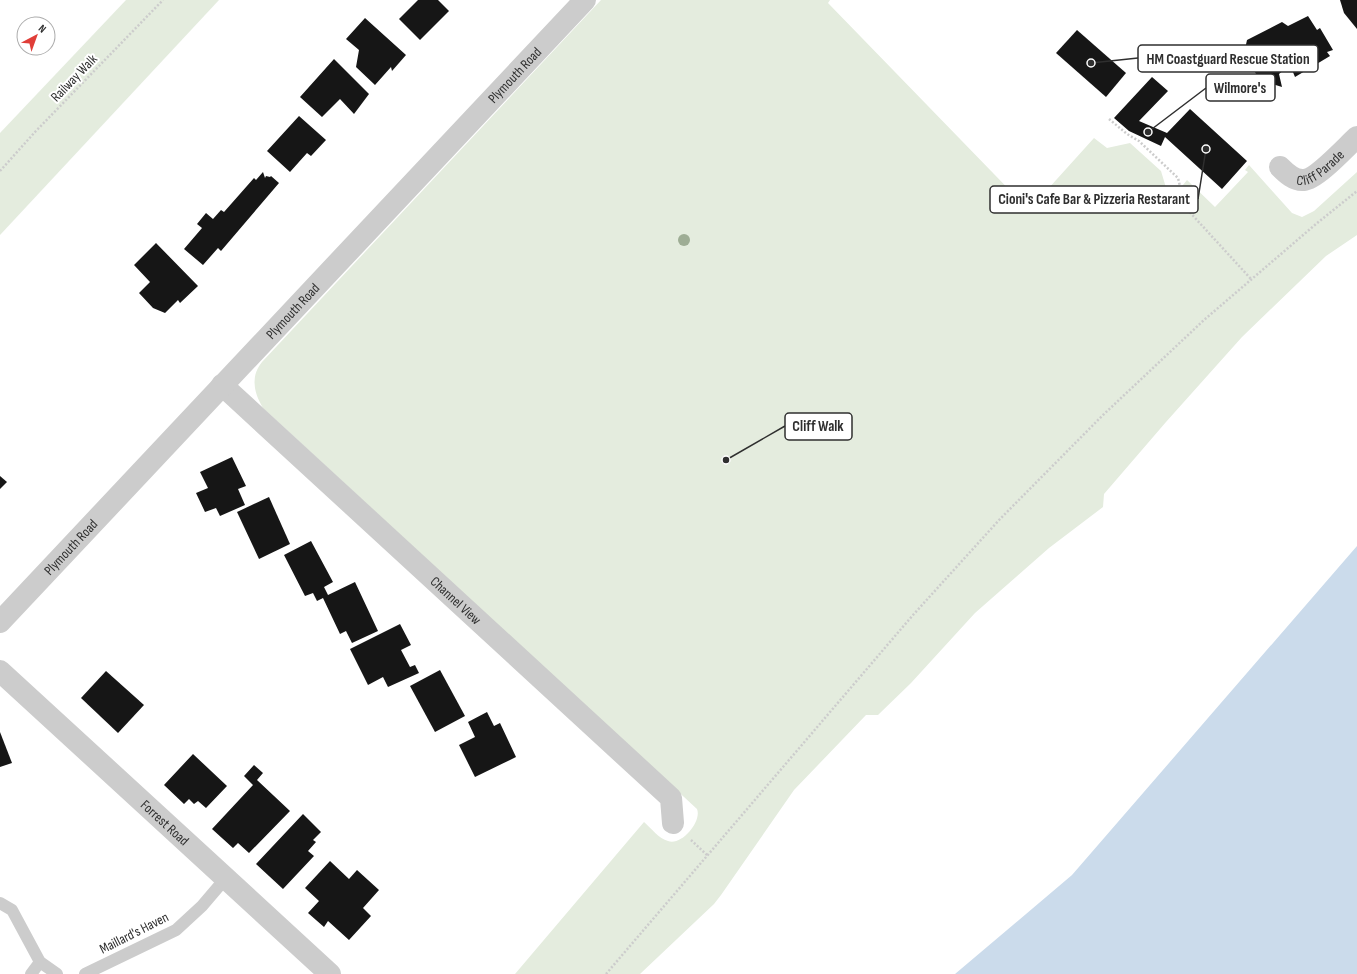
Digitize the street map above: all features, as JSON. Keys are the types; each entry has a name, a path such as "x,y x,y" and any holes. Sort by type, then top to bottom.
{"street":[{"name":"Plymouth Road","path":"0,622 585,0"},
{"name":"Cliff Parade","path":"1280,167 1293,178 1304,180 1317,175 1357,137"},
{"name":"Channel View","path":"222,385 671,798 673,823"},
{"name":"Forrest Road","path":"0,671 41,707 325,972"}],"lane":[{"name":"Maillard's Haven","path":"85,974 176,930 202,906 226,879"},
{"path":"0,902 12,910 40,962 57,974"},
{"path":"31,974 40,962"}],"path":[{"name":"Railway Walk","path":"0,171 35,132 163,0"},
{"path":"1109,119 1127,134 1139,141 1178,178 1185,207 1250,279"},
{"path":"606,974 913,615 1000,519 1103,415 1193,330 1250,279 1357,191"}],"shaded area":[{"path":"126,0 219,0 0,235 0,133"},
{"path":"601,0 830,0 828,3 1029,210 1094,138 1107,148 1130,143 1161,171 1170,201 1187,180 1215,207 1248,172 1245,170 1249,165 1292,213 1302,217 1314,211 1357,172 1357,235 1326,256 1242,337 1104,494 1103,507 1049,548 975,613 911,683 878,715 866,715 794,790 714,904 640,974 515,974 644,822 661,838 673,842 685,836 694,826 697,820 697,809 263,408 257,397 255,379 258,368 262,362"}],"water":[{"path":"1357,546 1357,974 955,974 1072,875"}],"building":[{"path":"418,0 438,0 449,11 420,40 399,19"},
{"path":"1340,0 1357,0 1357,29 1344,13"},
{"path":"1308,16 1317,30 1320,28 1333,50 1327,52 1330,56 1295,77 1290,65 1279,74 1282,87 1259,80 1248,58 1250,57 1245,49 1247,40 1282,22 1288,26"},
{"path":"365,18 406,55 392,71 391,67 375,85 356,67 359,50 346,39"},
{"path":"1077,30 1126,73 1106,97 1056,53"},
{"path":"334,59 369,94 354,114 340,99 322,117 300,97"},
{"path":"1152,77 1168,91 1139,121 1167,133 1190,109 1247,161 1222,189 1165,137 1161,146 1129,131 1114,118"},
{"path":"299,116 326,140 311,156 307,153 290,172 267,151"},
{"path":"263,172 265,178 266,176 271,176 279,183 221,251 218,248 203,265 184,249 202,228 197,224 206,213 213,219 221,210 224,212 254,178 256,180"},
{"path":"156,243 198,286 180,303 178,300 165,313 153,308 139,293 150,282 134,265"},
{"path":"232,457 246,486 238,489 245,505 220,516 216,508 205,512 196,493 208,488 200,472"},
{"path":"0,476 7,482 0,489"},
{"path":"269,497 290,544 259,559 237,512"},
{"path":"311,541 333,582 324,587 328,595 355,582 378,631 352,643 346,631 340,634 323,598 317,601 313,593 305,596 284,555"},
{"path":"400,624 411,645 401,650 410,667 415,665 419,673 388,687 383,677 368,685 350,649"},
{"path":"440,670 465,716 435,732 410,686"},
{"path":"106,671 144,705 118,733 81,698"},
{"path":"487,712 494,726 500,723 516,757 475,777 459,745 475,737 468,722"},
{"path":"0,732 12,763 0,767"},
{"path":"193,754 227,786 206,808 198,801 194,804 189,799 184,804 164,785"},
{"path":"254,765 263,773 257,780 290,811 249,853 238,843 233,848 212,829 253,785 244,776"},
{"path":"303,814 321,832 313,840 316,842 308,851 314,856 283,889 256,864"},
{"path":"330,861 349,879 357,870 379,890 363,908 371,916 349,940 328,921 324,927 308,913 319,901 305,888"}],"place":[{"name":"HM Coastguard Rescue Station","path":"1091,63"},
{"name":"Wilmore's","path":"1148,132"},
{"name":"Cioni's Cafe Bar & Pizzeria Restarant","path":"1206,149"},
{"name":"Cliff Walk","path":"726,460"}]}
